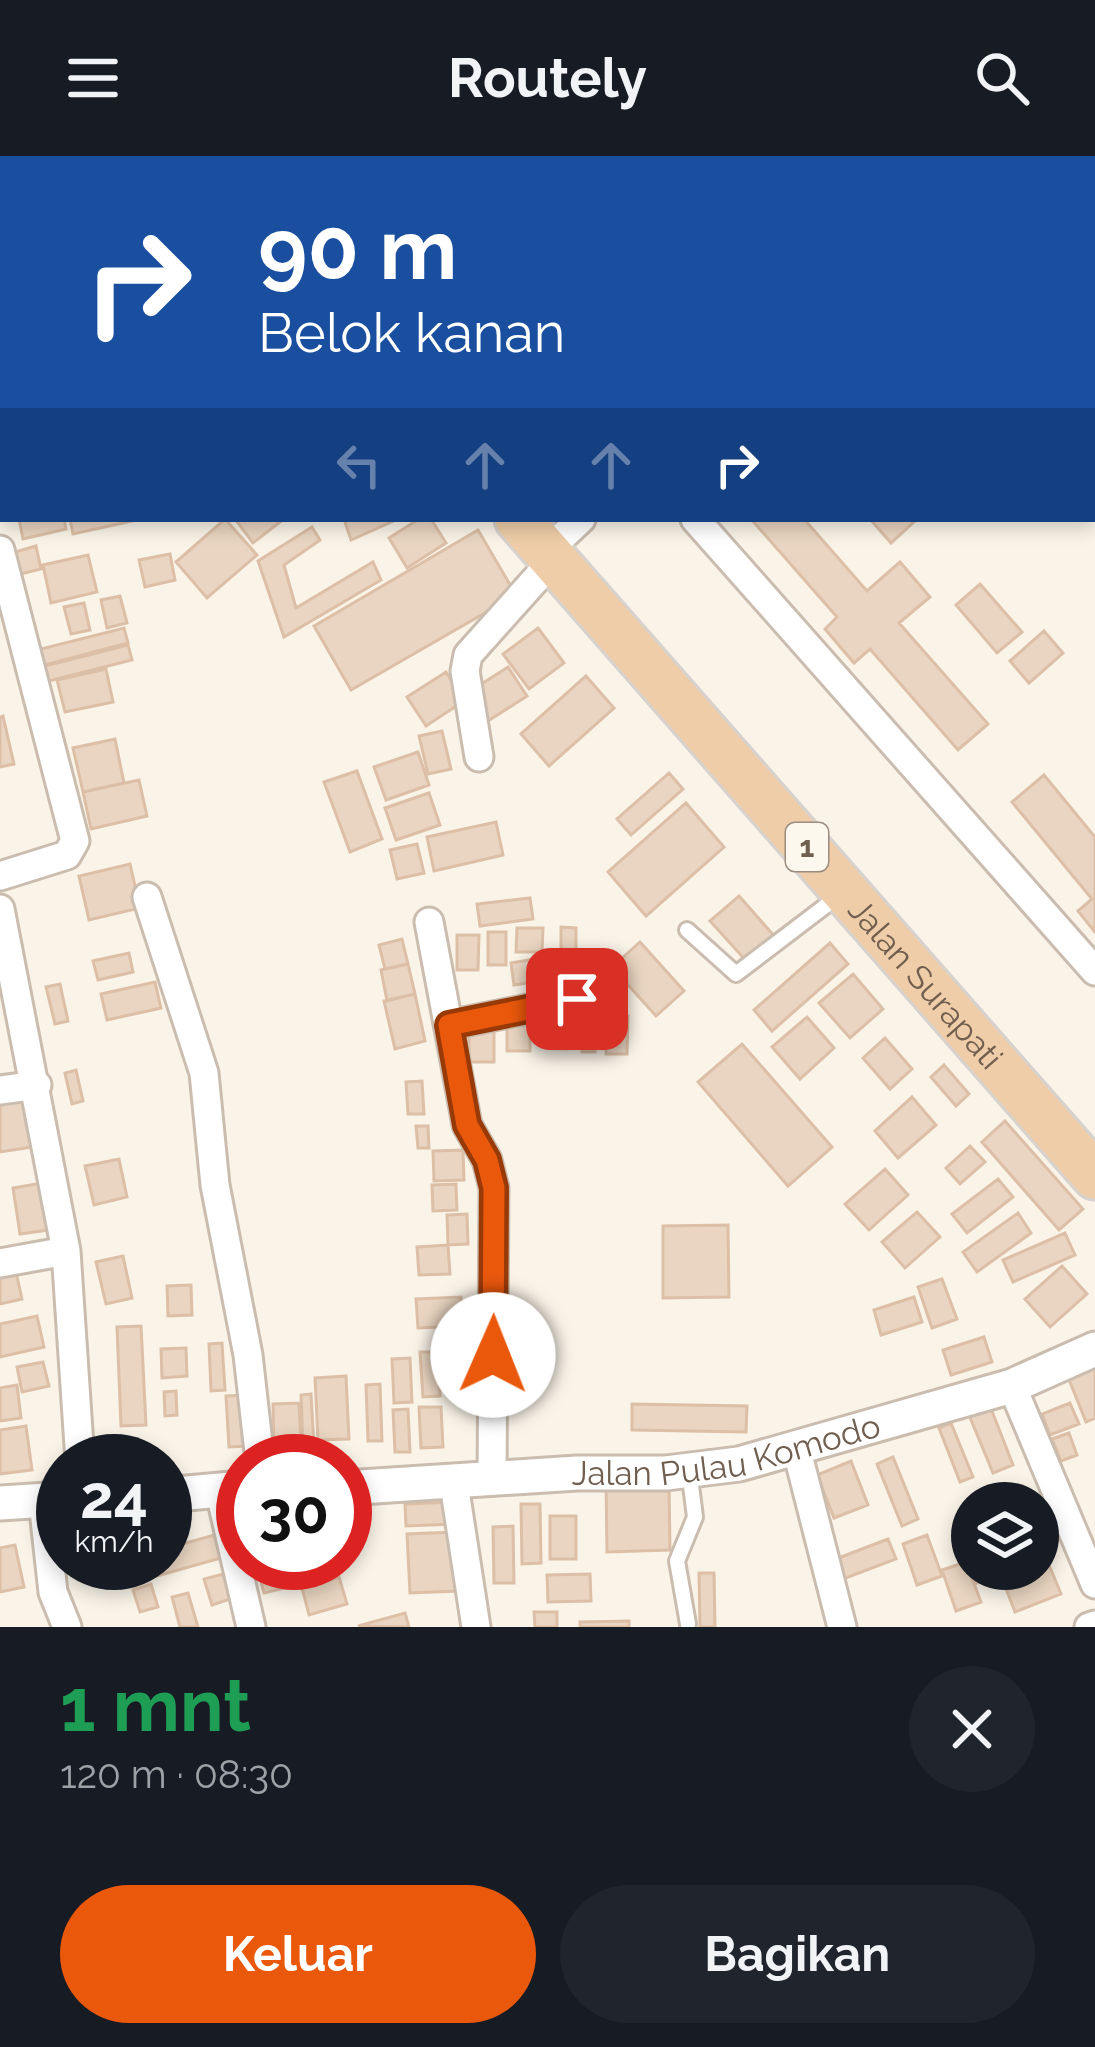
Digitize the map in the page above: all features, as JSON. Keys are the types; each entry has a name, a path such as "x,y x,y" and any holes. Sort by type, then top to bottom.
{"highway":[{"name":"Jalan Surapati","path":"540,543 1095,1176"}],"street":[{"path":"479,757 465,671 468,656 540,543 576,522"},
{"path":"698,522 1095,971"},
{"path":"0,550 75,841 67,855 0,876"},
{"path":"148,897 202,1060 215,1185 248,1354 257,1434"},
{"path":"0,909 7,976 37,1084 66,1251 78,1434"},
{"path":"429,922 467,1125 487,1160 494,1188 492,1480"},
{"path":"449,1025 577,999"},
{"path":"0,1090 37,1084"},
{"path":"0,1263 66,1251"},
{"name":"Jalan Pulau Komodo","path":"372,1487 689,1470 796,1451 1012,1386 1095,1349"},
{"path":"1012,1386 1092,1568"},
{"path":"796,1451 842,1627"},
{"path":"454,1484 476,1627"},
{"path":"0,1503 36,1501"},
{"path":"53,1590 67,1627"},
{"path":"245,1590 250,1627"}],"lane":[{"path":"687,929 736,974 845,891"},
{"path":"688,1624 677,1561 695,1517 689,1470"}],"building":[{"path":"20,522 65,522 66,529 23,539"},
{"path":"71,522 127,522 73,534"},
{"path":"222,522 228,522 257,555 207,598 176,562"},
{"path":"237,522 280,522 253,543"},
{"path":"345,522 391,522 351,540"},
{"path":"414,522 433,522 446,543 407,568 389,538"},
{"path":"754,522 807,522 867,591 900,562 930,597 899,623 988,724 958,750 870,649 854,663 825,629 837,617"},
{"path":"873,522 914,522 891,543"},
{"path":"312,527 320,540 284,565 296,608 373,562 381,580 284,637 258,561"},
{"path":"478,530 516,595 351,690 314,626"},
{"path":"36,546 41,569 21,574 15,552"},
{"path":"170,554 175,580 145,587 139,560"},
{"path":"88,555 97,592 51,603 43,565"},
{"path":"980,584 1022,632 997,653 956,605"},
{"path":"120,596 127,623 107,628 101,600"},
{"path":"84,603 90,630 71,634 64,607"},
{"path":"124,628 128,643 41,666 37,650"},
{"path":"538,628 564,663 529,689 503,654"},
{"path":"1044,631 1063,653 1029,683 1010,661"},
{"path":"128,645 132,660 45,682 41,667"},
{"path":"508,667 527,696 488,721 469,692"},
{"path":"106,669 113,702 65,712 57,680"},
{"path":"446,672 464,701 426,726 407,697"},
{"path":"586,676 614,708 549,766 521,734"},
{"path":"0,717 14,764 0,767"},
{"path":"442,731 451,769 428,774 419,736"},
{"path":"115,739 124,783 83,792 73,748"},
{"path":"418,752 429,785 386,800 374,767"},
{"path":"357,771 382,839 350,852 324,782"},
{"path":"669,773 683,789 631,835 617,819"},
{"path":"1044,775 1095,837 1095,932 1078,911 1092,899 1012,802"},
{"path":"139,780 147,816 91,829 83,792"},
{"path":"429,793 440,825 396,840 385,808"},
{"path":"686,803 724,847 646,916 608,872"},
{"path":"496,822 503,855 434,871 427,837"},
{"path":"417,844 424,873 397,879 390,850"},
{"path":"130,864 140,908 89,920 79,876"},
{"path":"739,896 776,938 748,963 710,921"},
{"path":"530,898 533,919 480,926 477,904"},
{"path":"561,927 576,928 576,952 561,952"},
{"path":"517,928 543,928 542,952 516,952"},
{"path":"488,932 506,932 506,965 488,965"},
{"path":"457,935 479,935 478,970 457,970"},
{"path":"402,939 408,964 385,969 379,945"},
{"path":"640,942 684,991 656,1016 612,967"},
{"path":"830,943 848,964 772,1031 754,1010"},
{"path":"581,952 602,952 602,975 581,974"},
{"path":"129,953 133,972 98,980 93,961"},
{"path":"563,954 567,977 514,985 511,963"},
{"path":"408,964 415,994 387,1001 381,970"},
{"path":"853,974 883,1009 850,1038 819,1003"},
{"path":"155,982 161,1008 107,1020 101,994"},
{"path":"60,984 68,1021 55,1024 46,987"},
{"path":"415,994 425,1041 395,1049 384,1001"},
{"path":"606,1016 628,1016 627,1054 606,1054"},
{"path":"807,1017 834,1048 800,1079 772,1047"},
{"path":"507,1019 530,1019 530,1051 507,1051"},
{"path":"548,1019 567,1019 566,1049 547,1048"},
{"path":"582,1023 595,1023 595,1052 582,1052"},
{"path":"469,1030 494,1031 494,1062 469,1062"},
{"path":"885,1038 912,1069 890,1089 863,1058"},
{"path":"742,1044 832,1147 788,1186 698,1082"},
{"path":"944,1065 969,1094 956,1106 931,1077"},
{"path":"76,1070 83,1101 72,1104 65,1073"},
{"path":"422,1081 424,1114 408,1114 406,1082"},
{"path":"912,1097 936,1125 898,1158 875,1131"},
{"path":"25,1100 32,1147 0,1152 0,1104"},
{"path":"1005,1121 1083,1209 1059,1230 982,1142"},
{"path":"416,1126 428,1126 429,1148 418,1148"},
{"path":"970,1146 985,1162 960,1184 946,1168"},
{"path":"463,1150 464,1180 434,1181 433,1151"},
{"path":"119,1159 127,1197 94,1205 85,1166"},
{"path":"885,1169 908,1195 869,1230 845,1204"},
{"path":"998,1179 1013,1197 967,1233 952,1214"},
{"path":"42,1183 49,1230 20,1234 13,1188"},
{"path":"456,1184 457,1210 433,1211 432,1185"},
{"path":"917,1212 940,1237 905,1268 882,1242"},
{"path":"1018,1213 1031,1233 977,1272 963,1252"},
{"path":"467,1214 468,1244 448,1245 447,1215"},
{"path":"728,1225 729,1297 663,1298 663,1226"},
{"path":"1065,1233 1075,1255 1013,1282 1003,1260"},
{"path":"448,1245 450,1274 419,1275 417,1247"},
{"path":"123,1256 132,1298 106,1304 96,1262"},
{"path":"1062,1266 1087,1294 1050,1327 1025,1299"},
{"path":"16,1272 22,1299 0,1304 0,1276"},
{"path":"942,1279 957,1319 932,1328 918,1287"},
{"path":"191,1285 192,1315 168,1316 167,1286"},
{"path":"461,1297 462,1326 418,1328 416,1299"},
{"path":"914,1297 922,1322 881,1335 874,1310"},
{"path":"37,1316 44,1347 0,1357 0,1324"},
{"path":"141,1326 146,1425 121,1426 117,1327"},
{"path":"984,1337 992,1362 951,1375 943,1350"},
{"path":"222,1343 225,1390 211,1391 209,1344"},
{"path":"186,1348 187,1376 162,1378 161,1349"},
{"path":"420,1352 438,1352 440,1396 423,1397"},
{"path":"410,1358 412,1402 394,1403 392,1359"},
{"path":"43,1362 49,1386 22,1392 17,1367"},
{"path":"1095,1366 1095,1418 1086,1422 1068,1377"},
{"path":"346,1376 349,1434 318,1434 315,1378"},
{"path":"380,1384 382,1441 372,1441 372,1434 368,1434 366,1385"},
{"path":"17,1385 21,1418 0,1421 0,1388"},
{"path":"176,1391 177,1415 165,1416 164,1392"},
{"path":"311,1394 313,1434 302,1434 301,1395"},
{"path":"246,1395 248,1434 228,1434 226,1396"},
{"path":"299,1403 300,1434 274,1434 273,1404"},
{"path":"1070,1403 1079,1424 1050,1435 1042,1414"},
{"path":"632,1404 747,1406 746,1432 632,1430"},
{"path":"990,1406 1013,1465 993,1473 969,1415"},
{"path":"419,1407 441,1407 443,1447 421,1448"},
{"path":"408,1409 410,1452 395,1452 393,1410"},
{"path":"951,1423 973,1477 960,1482 939,1428"},
{"path":"26,1426 32,1470 0,1474 0,1430"},
{"path":"1069,1433 1077,1455 1061,1461 1052,1439"},
{"path":"893,1457 918,1519 902,1526 877,1464"},
{"path":"851,1461 868,1505 834,1518 817,1475"},
{"path":"669,1482 670,1550 607,1552 606,1483"},
{"path":"454,1502 456,1524 406,1526 405,1504"},
{"path":"521,1504 540,1504 541,1563 522,1564"},
{"path":"550,1516 576,1516 576,1559 550,1559"},
{"path":"513,1526 514,1583 494,1583 493,1527"},
{"path":"456,1532 458,1591 410,1593 407,1534"},
{"path":"214,1535 216,1559 192,1566 192,1541"},
{"path":"927,1535 942,1576 917,1585 903,1544"},
{"path":"888,1539 896,1559 843,1579 836,1559"},
{"path":"15,1545 24,1587 0,1592 0,1548"},
{"path":"951,1567 951,1590 976,1590 981,1602 956,1611 942,1570"},
{"path":"699,1573 714,1573 715,1627 700,1627"},
{"path":"590,1574 591,1601 548,1602 547,1575"},
{"path":"216,1576 216,1590 227,1590 230,1599 212,1605 204,1579"},
{"path":"1059,1589 1061,1594 1015,1612 1007,1590"},
{"path":"133,1590 153,1590 158,1607 140,1612"},
{"path":"303,1590 343,1590 347,1604 309,1615"},
{"path":"188,1593 198,1627 180,1627 172,1597"},
{"path":"534,1612 557,1612 557,1627 535,1627"},
{"path":"405,1613 409,1627 358,1626"},
{"path":"629,1621 629,1627 580,1627 580,1622"}],"route":[{"path":"493,1355 494,1188 487,1160 467,1125 449,1025 577,999"}]}
